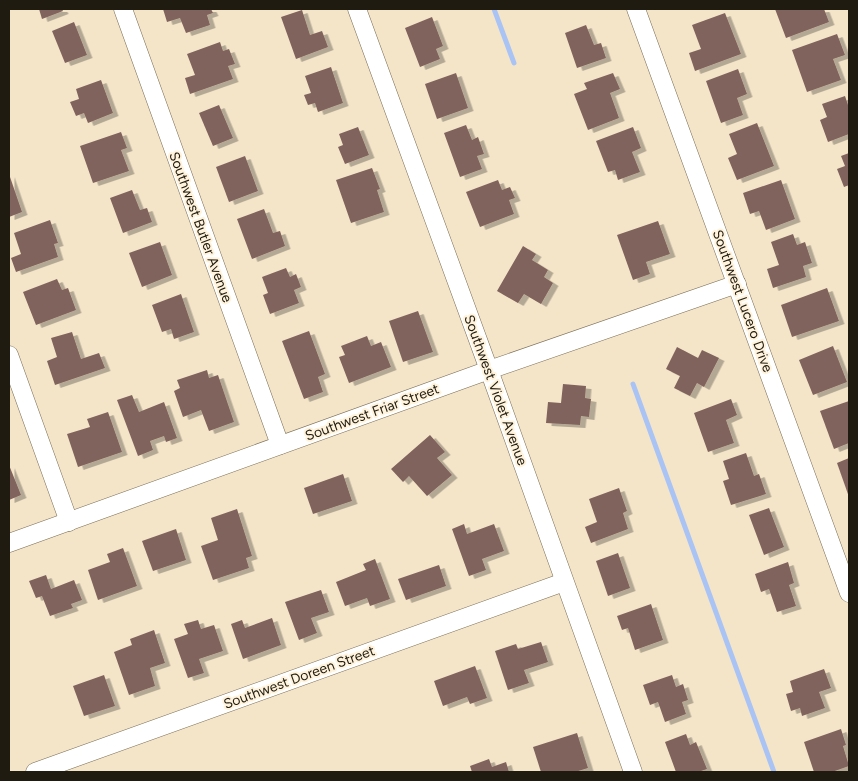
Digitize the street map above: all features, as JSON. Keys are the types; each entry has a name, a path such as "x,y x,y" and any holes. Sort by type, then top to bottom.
{"street":[{"name":"Southwest Butler Avenue","path":"123,9 280,445"},
{"name":"Southwest Violet Avenue","path":"357,9 633,772"},
{"name":"Southwest Lucero Drive","path":"636,9 849,593"},
{"name":"Southwest Friar Street","path":"9,544 489,370 737,284"},
{"path":"9,355 69,522"},
{"name":"Southwest Doreen Street","path":"35,772 564,582"}],"building":[{"path":"39,9 62,9 63,11 42,19"},
{"path":"163,9 211,9 213,13 207,15 210,25 186,33 180,18 167,22"},
{"path":"775,9 824,9 829,22 786,38"},
{"path":"302,10 310,35 322,31 328,47 296,59 281,17"},
{"path":"725,13 741,54 695,71 689,53 701,49 692,25"},
{"path":"432,17 443,46 436,49 440,59 420,67 405,28"},
{"path":"74,22 87,55 65,63 52,31"},
{"path":"586,25 594,45 601,43 606,58 577,68 565,33"},
{"path":"837,34 845,55 833,59 841,80 807,92 792,50"},
{"path":"220,42 223,51 229,49 235,64 228,66 233,79 190,94 185,78 195,75 187,54"},
{"path":"331,67 343,103 318,112 315,103 308,105 304,95 311,93 305,76"},
{"path":"738,69 747,94 737,98 743,115 721,123 706,81"},
{"path":"456,73 468,108 437,119 425,84"},
{"path":"613,73 620,89 610,93 619,118 588,130 574,94 587,89 584,83"},
{"path":"101,80 113,113 88,123 84,113 76,116 70,102 79,99 76,89"},
{"path":"845,96 849,108 849,134 828,142 820,120 827,117 822,104"},
{"path":"219,105 233,138 213,146 199,113"},
{"path":"757,123 774,166 737,180 728,158 737,154 729,134"},
{"path":"466,125 472,140 478,137 484,154 477,156 482,169 460,177 444,133"},
{"path":"358,127 369,155 345,164 338,147 343,145 339,134"},
{"path":"633,127 641,148 632,152 640,172 618,180 615,170 608,172 596,141"},
{"path":"121,132 127,148 121,150 129,171 93,183 80,146"},
{"path":"849,153 849,185 844,187 837,169 845,166 841,156"},
{"path":"245,156 258,191 229,202 216,167"},
{"path":"372,168 380,189 377,190 384,212 351,223 336,180"},
{"path":"9,174 22,212 9,217"},
{"path":"498,180 502,190 510,187 515,198 509,200 514,214 480,227 466,192"},
{"path":"781,180 795,219 766,230 759,211 750,214 743,193"},
{"path":"132,190 140,210 147,208 152,222 123,233 110,198"},
{"path":"264,209 273,233 280,231 285,246 252,259 237,219"},
{"path":"50,220 58,243 54,244 58,257 16,272 11,258 21,254 14,233"},
{"path":"658,221 670,254 646,262 650,274 633,280 617,235"},
{"path":"793,234 797,245 805,242 812,263 803,266 806,277 773,288 767,269 779,265 771,242"},
{"path":"160,242 172,275 142,287 129,253"},
{"path":"523,246 536,254 532,260 548,270 544,277 553,283 541,304 524,294 518,303 497,291"},
{"path":"286,268 290,277 296,274 301,287 294,290 299,303 270,314 263,295 268,293 262,277"},
{"path":"57,279 62,290 68,288 76,310 36,325 23,292"},
{"path":"827,288 839,321 792,337 781,305"},
{"path":"181,294 194,332 174,339 171,329 162,332 152,305"},
{"path":"418,311 433,352 403,362 389,321"},
{"path":"309,331 325,374 318,377 323,392 304,399 282,341"},
{"path":"72,332 81,359 99,353 105,368 55,385 47,361 57,357 51,338"},
{"path":"367,336 371,346 381,342 391,367 349,383 339,357 345,355 341,346"},
{"path":"833,346 847,382 813,395 799,360"},
{"path":"677,347 698,358 702,350 719,358 704,387 697,383 690,396 674,388 680,376 666,369"},
{"path":"207,370 209,378 218,375 234,422 209,431 201,410 183,417 174,391 180,388 177,380"},
{"path":"563,384 586,386 585,398 591,399 589,417 581,416 580,425 546,423 548,402 561,403"},
{"path":"132,395 139,412 164,402 177,438 166,442 164,436 150,441 153,450 138,456 117,400"},
{"path":"731,399 737,415 726,420 734,443 708,452 694,413"},
{"path":"849,401 849,443 834,449 820,411"},
{"path":"108,412 122,452 78,467 67,434 90,427 87,419"},
{"path":"430,435 445,452 437,458 452,475 427,496 409,476 403,482 391,469"},
{"path":"746,453 754,476 759,474 766,494 731,505 723,481 729,479 723,461"},
{"path":"849,458 849,497 837,463"},
{"path":"9,465 21,495 9,500"},
{"path":"343,474 352,501 313,514 304,488"},
{"path":"619,488 627,511 623,513 628,529 591,543 585,527 597,522 589,499"},
{"path":"769,508 784,547 764,555 749,515"},
{"path":"237,509 252,556 246,558 249,568 213,580 201,546 218,540 211,518"},
{"path":"464,524 467,534 494,524 504,551 482,559 486,570 469,576 452,529"},
{"path":"176,529 186,560 153,571 142,541"},
{"path":"123,548 137,586 98,600 88,570 110,562 107,554"},
{"path":"618,553 630,588 608,596 596,561"},
{"path":"375,559 390,599 370,606 367,598 345,606 336,582 366,570 363,564"},
{"path":"788,562 794,583 789,585 796,606 777,612 769,589 761,592 755,574"},
{"path":"439,565 446,586 406,600 398,579"},
{"path":"46,575 51,589 74,580 82,600 71,604 73,608 50,616 42,596 36,598 29,581"},
{"path":"321,590 329,612 311,618 317,633 299,640 285,602"},
{"path":"651,604 663,640 635,650 628,628 622,630 617,616"},
{"path":"272,618 281,645 243,659 231,624 242,620 245,628"},
{"path":"198,620 201,629 214,625 223,651 199,659 204,673 188,678 174,639 188,634 184,624"},
{"path":"154,630 165,663 150,668 155,686 129,695 114,652 132,645 130,639"},
{"path":"541,642 548,662 524,670 529,683 508,690 495,651 516,644 518,649"},
{"path":"475,666 487,698 470,704 467,697 443,706 434,681"},
{"path":"824,669 831,688 819,692 825,708 802,716 800,708 791,711 786,694 793,692 790,681"},
{"path":"104,675 115,706 84,716 73,686"},
{"path":"672,675 676,687 683,684 688,700 682,702 686,714 665,722 658,702 650,705 643,685"},
{"path":"841,729 846,745 843,746 849,766 832,772 814,772 804,742"},
{"path":"577,733 588,768 575,772 541,772 533,747"},
{"path":"686,734 690,745 696,742 707,769 698,772 676,772 665,742"},
{"path":"489,759 492,767 506,762 509,772 472,772 470,766"}],"waterway":[{"path":"494,9 514,63"},
{"path":"633,384 774,772"}]}
